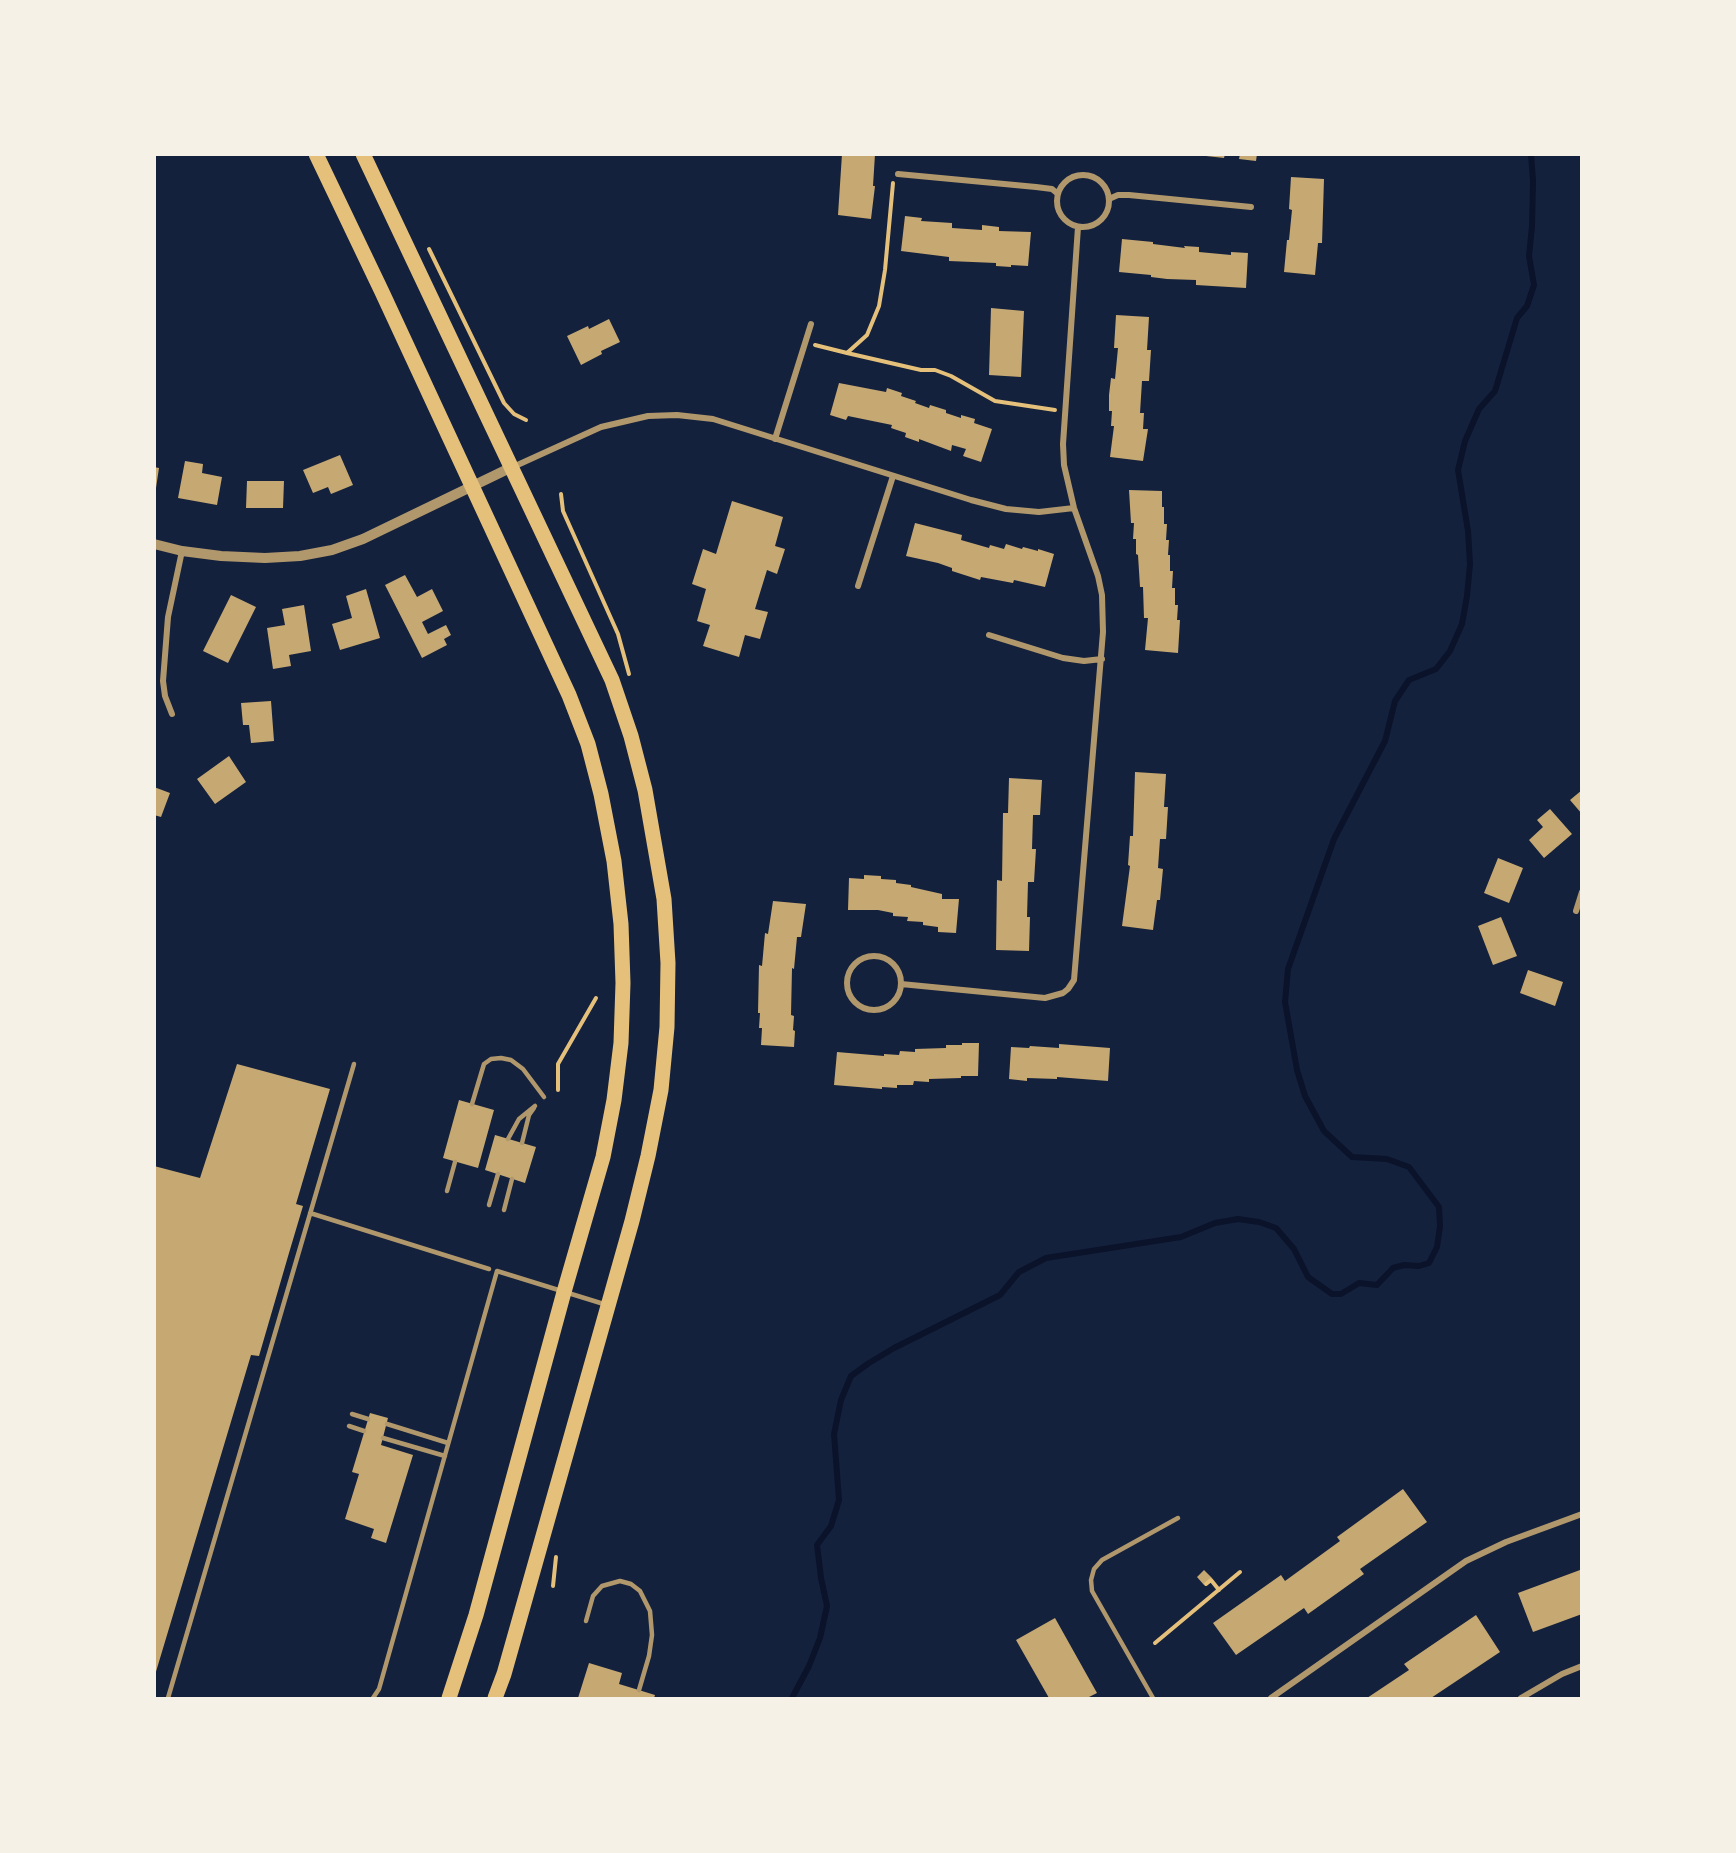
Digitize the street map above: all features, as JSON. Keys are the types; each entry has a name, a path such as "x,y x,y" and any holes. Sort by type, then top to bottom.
{"main road":[{"path":"316,154 569,695 588,744 603,805 614,861 621,924 621,1043 614,1100 603,1157 476,1615 449,1698"},
{"path":"363,154 512,467 615,691 631,736 645,790 664,899 668,963 667,1027 661,1090 632,1221 504,1674 495,1698"}],"street":[{"path":"898,174 1036,187 1052,189 1058,194"},
{"path":"1084,175 1098,179 1106,188 1109,199 1107,212 1102,219 1091,226 1078,226 1061,215 1057,204 1058,194 1069,178 1084,175"},
{"path":"1109,199 1118,195 1129,195 1251,207"},
{"path":"901,984 1045,998 1058,996 1068,989 1074,980 1102,659 1102,595 1098,576 1074,508 1064,465 1063,444 1078,226"},
{"path":"775,439 811,324"},
{"path":"154,544 182,551 221,556 265,558 300,556 332,550 363,539 601,427 648,416 677,415 713,419 1006,509 1039,512 1074,508"},
{"path":"858,586 893,476"},
{"path":"172,714 165,696 163,681 168,616 182,551"},
{"path":"989,635 1063,658 1084,661 1102,659"},
{"path":"1576,911 1581,892"},
{"path":"878,956 890,960 898,969 901,984 898,996 893,1002 878,1010 870,1010 854,1001 848,991 847,981 853,966 860,959 878,956"},
{"path":"1270,1698 1466,1561 1506,1542 1581,1514"},
{"path":"1521,1698 1562,1674 1581,1666"}],"lane":[{"path":"472,1104 480,1070 491,1059 501,1058 511,1060 523,1069 544,1097"},
{"path":"168,1698 354,1064"},
{"path":"508,1139 519,1119 535,1106 522,1143"},
{"path":"447,1191 455,1161"},
{"path":"489,1205 498,1174"},
{"path":"504,1210 512,1179"},
{"path":"310,1212 489,1269"},
{"path":"373,1698 379,1689 497,1271 607,1305"},
{"path":"352,1414 368,1419"},
{"path":"387,1424 448,1443"},
{"path":"349,1426 364,1431"},
{"path":"383,1438 445,1456"},
{"path":"1153,1698 1092,1591 1091,1580 1094,1569 1102,1560 1178,1518"},
{"path":"586,1621 593,1596 602,1586 620,1581 631,1584 640,1591 650,1611 652,1635 649,1656 639,1690"}],"path":[{"path":"847,353 867,335 879,306 885,270 893,174 898,174"},
{"path":"428,248 504,403 514,414 526,420"},
{"path":"805,343 910,368 943,372 1001,403 1065,412"},
{"path":"558,1090 558,1064 596,998"},
{"path":"1155,1643 1240,1572"},
{"path":"1206,1584 1211,1580 1219,1590"}],"building":[{"path":"842,154 875,154 873,186 875,186 871,219 838,215"},
{"path":"1206,154 1225,154 1224,158 1206,156"},
{"path":"1240,154 1257,154 1256,161 1239,159"},
{"path":"1291,177 1324,179 1322,243 1318,243 1315,275 1284,272 1292,210 1289,209"},
{"path":"905,216 922,218 921,221 952,223 952,228 982,230 982,225 999,227 999,231 1031,232 1028,266 1011,265 1011,267 996,266 996,263 949,261 949,257 901,251"},
{"path":"1122,239 1185,248 1184,246 1199,247 1199,252 1231,255 1231,252 1248,253 1246,288 1196,285 1196,280 1167,279 1119,272"},
{"path":"991,308 1024,311 1021,377 989,375"},
{"path":"1116,315 1149,317 1147,350 1151,350 1149,381 1142,381 1140,413 1144,413 1143,429 1148,429 1143,461 1110,457 1114,426 1111,426 1112,411 1109,411 1109,395 1111,378 1115,379 1118,348 1114,348"},
{"path":"609,319 620,342 601,351 602,354 581,365 567,336"},
{"path":"839,383 886,392 887,388 902,393 901,396 929,408 930,405 961,418 961,415 975,419 974,423 992,429 981,462 963,456 966,449 952,445 951,451 919,439 919,442 905,437 906,433 891,428 892,425 848,416 846,420 830,415"},
{"path":"340,455 353,485 331,494 328,487 313,493 303,470"},
{"path":"185,461 203,464 202,473 222,477 217,505 178,498"},
{"path":"154,467 159,468 156,488 154,488"},
{"path":"247,481 284,481 283,508 246,508"},
{"path":"1129,490 1162,491 1164,524 1167,524 1166,540 1169,540 1170,571 1173,571 1172,588 1175,588 1175,605 1178,605 1177,620 1180,620 1178,653 1145,650 1148,618 1144,618 1143,587 1140,587 1136,539 1133,539 1134,523 1131,523"},
{"path":"732,501 783,517 775,546 785,549 777,574 767,570 755,609 768,612 760,639 745,635 739,657 703,646 710,625 697,621 706,589 692,584 703,549 716,554"},
{"path":"915,523 962,535 961,540 989,548 990,545 1004,549 1006,544 1054,554 1045,587 1014,580 1013,583 981,577 980,580 952,571 952,568 938,563 906,556"},
{"path":"405,575 417,597 432,589 443,611 422,622 428,634 446,625 451,635 444,639 447,645 422,658 385,585"},
{"path":"366,589 380,638 340,650 332,624 352,618 346,596"},
{"path":"231,595 256,607 228,663 203,651"},
{"path":"304,605 311,651 289,655 291,666 273,669 267,628 285,625 282,609"},
{"path":"271,701 274,741 251,743 249,725 243,725 241,703"},
{"path":"229,756 246,782 215,804 197,779"},
{"path":"1135,772 1166,774 1164,807 1168,807 1166,839 1160,839 1158,868 1163,869 1160,900 1157,900 1153,930 1122,926 1130,866 1128,865 1130,836 1133,836"},
{"path":"1009,778 1042,780 1040,815 1033,815 1032,849 1036,849 1034,882 1028,882 1029,951 996,950 997,880 1002,881 1003,813 1008,813"},
{"path":"154,787 170,793 161,817 154,815"},
{"path":"1582,790 1582,814 1570,800"},
{"path":"1550,809 1572,834 1544,858 1529,840 1543,827 1537,820"},
{"path":"1498,858 1523,868 1509,903 1484,893"},
{"path":"864,875 881,876 881,879 896,880 896,883 942,894 942,899 959,899 956,933 938,932 938,927 923,925 923,922 907,921 908,917 893,916 893,913 878,910 848,910 849,878 864,879"},
{"path":"773,901 806,904 801,937 797,937 794,969 792,968 791,1015 794,1016 794,1047 761,1045 762,1028 759,1028 760,1013 758,1013 759,965 762,966 765,933 768,934"},
{"path":"1501,917 1517,956 1493,965 1478,926"},
{"path":"1528,970 1563,982 1555,1006 1520,993"},
{"path":"962,1043 979,1043 978,1076 929,1079 929,1082 914,1081 913,1085 897,1085 897,1088 882,1087 882,1089 834,1085 837,1052 899,1055 900,1051 915,1052 915,1049 946,1048 946,1045 962,1045"},
{"path":"1059,1044 1110,1048 1108,1081 1057,1077 1057,1079 1027,1078 1027,1081 1009,1079 1011,1047 1059,1048"},
{"path":"237,1064 330,1089 296,1204 303,1206 259,1356 251,1355 155,1675 154,1166 200,1178"},
{"path":"459,1100 494,1110 478,1168 443,1158"},
{"path":"495,1135 536,1147 525,1183 485,1170"},
{"path":"370,1413 388,1418 381,1445 413,1455 386,1543 371,1538 374,1529 345,1519 359,1474 352,1472"},
{"path":"1403,1489 1427,1522 1360,1569 1364,1574 1308,1614 1304,1608 1236,1655 1213,1623 1281,1575 1285,1581 1340,1541 1337,1537"},
{"path":"1204,1570 1212,1578 1204,1585 1197,1577"},
{"path":"1580,1570 1582,1614 1533,1632 1518,1593"},
{"path":"1476,1615 1500,1652 1431,1698 1367,1698 1409,1670 1404,1664"},
{"path":"1055,1618 1097,1693 1087,1698 1049,1698 1016,1640"},
{"path":"589,1663 622,1673 619,1684 655,1695 654,1698 578,1698"}],"waterway":[{"path":"792,1698 809,1666 820,1638 827,1606 817,1545 831,1526 839,1500 834,1434 841,1400 851,1376 869,1363 1000,1295 1019,1272 1046,1258 1181,1237 1215,1223 1238,1219 1259,1222 1276,1228 1294,1249 1308,1277 1332,1294 1341,1294 1359,1283 1377,1285 1393,1268 1429,1263 1437,1247 1440,1226 1439,1207 1409,1167 1387,1159 1352,1157 1324,1131 1305,1096 1297,1070 1285,1002 1288,969 1334,839 1385,741 1395,701 1409,680 1436,669 1450,651 1462,624 1470,564 1468,531 1458,470 1465,441 1479,409 1495,391 1517,318 1527,306 1534,285 1529,256 1533,181 1531,154"}]}
